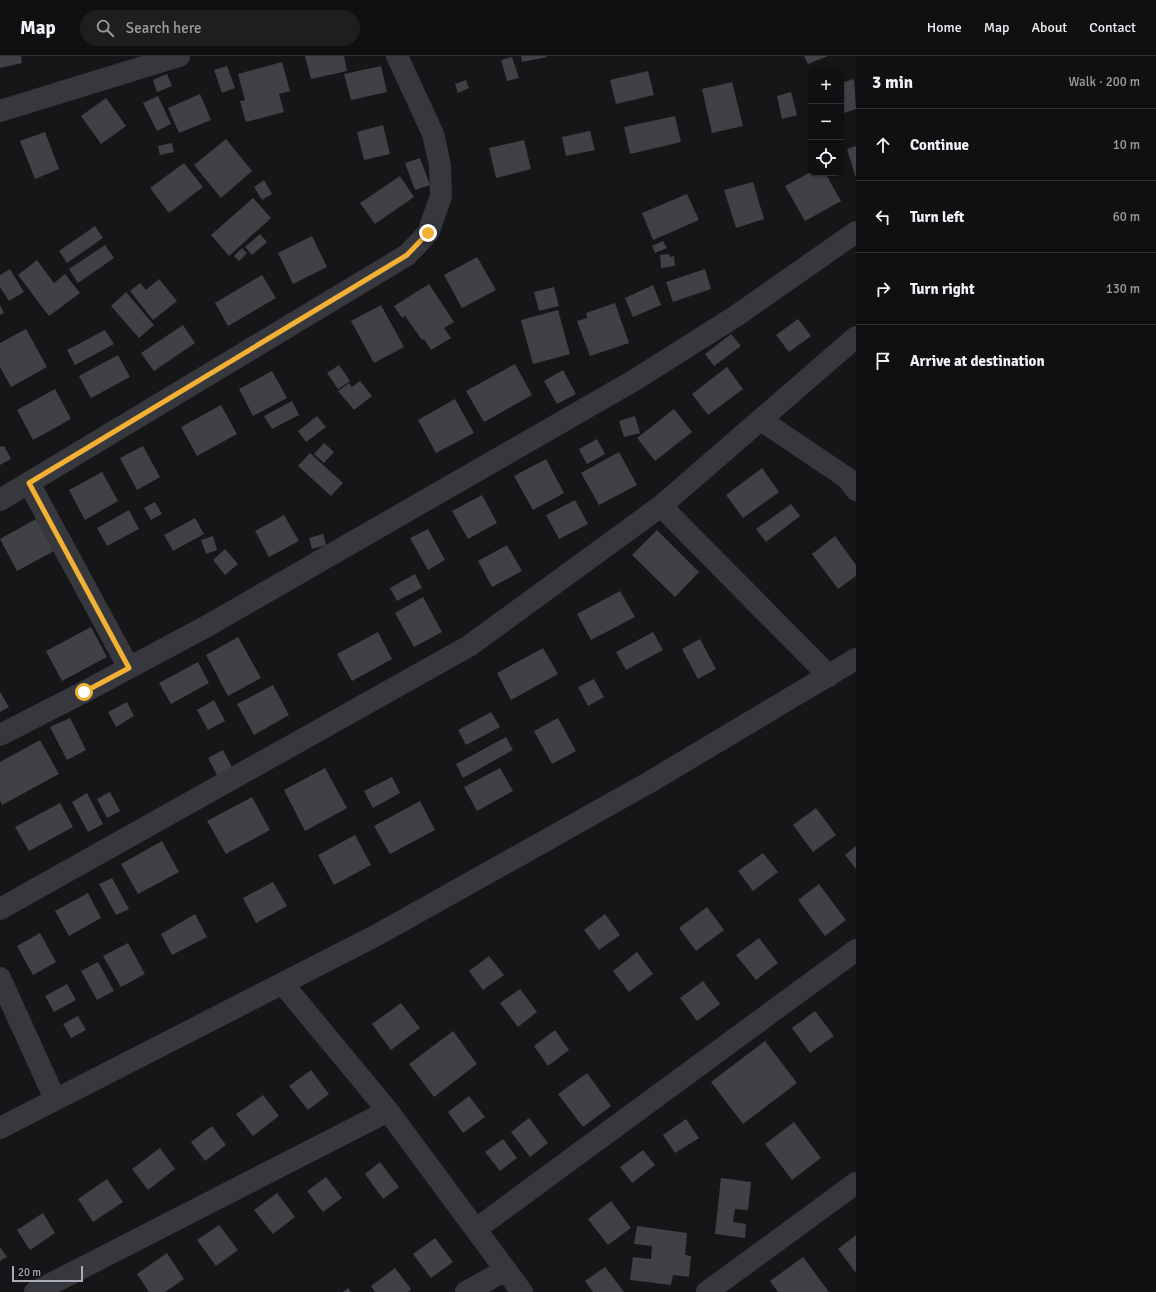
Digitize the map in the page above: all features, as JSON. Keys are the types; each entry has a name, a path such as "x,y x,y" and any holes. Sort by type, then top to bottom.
{"street":[{"path":"0,111 179,56"},
{"path":"0,500 407,255 428,233 440,196 440,165 433,134 397,56"},
{"path":"0,735 129,668 318,564 480,468 633,381 736,316 856,232"},
{"path":"0,910 469,646 661,506 856,337"},
{"path":"761,420 853,480"},
{"path":"29,483 129,668"},
{"path":"661,506 829,676"},
{"path":"0,1128 377,935 648,783 829,676 856,658"},
{"path":"476,1229 856,950"},
{"path":"0,978 55,1100"},
{"path":"283,984 388,1111 522,1292"},
{"path":"35,1292 388,1111"},
{"path":"707,1292 856,1183"},
{"path":"466,1292 506,1270"}],"building":[{"path":"0,56 21,56 22,63 0,68"},
{"path":"305,56 344,56 347,71 311,79"},
{"path":"521,56 546,56 547,57 522,62"},
{"path":"804,56 828,56 808,64"},
{"path":"512,57 519,78 507,81 501,60"},
{"path":"282,62 290,91 279,94 284,112 246,122 240,101 245,100 238,74"},
{"path":"227,66 235,88 222,93 214,70"},
{"path":"381,66 387,92 351,100 344,74"},
{"path":"648,71 654,95 616,104 610,80"},
{"path":"167,74 172,86 157,92 153,80"},
{"path":"854,79 856,109 844,113 844,104 844,82"},
{"path":"466,80 469,88 458,93 455,84"},
{"path":"732,82 743,126 712,133 702,89"},
{"path":"791,92 797,115 782,119 777,96"},
{"path":"200,94 211,120 179,133 168,108"},
{"path":"158,96 171,124 157,131 143,103"},
{"path":"106,98 126,126 101,144 81,116"},
{"path":"675,116 681,142 630,154 624,127"},
{"path":"383,125 390,154 364,160 357,132"},
{"path":"590,131 595,150 566,156 562,137"},
{"path":"45,132 59,169 35,179 20,141"},
{"path":"226,139 252,171 221,198 194,165"},
{"path":"524,140 531,169 496,178 489,148"},
{"path":"172,143 174,152 160,155 158,146"},
{"path":"856,146 856,178 847,149"},
{"path":"420,158 430,185 415,190 405,163"},
{"path":"184,163 203,187 169,213 150,188"},
{"path":"808,174 808,176 827,176 841,201 805,221 785,186"},
{"path":"400,176 414,197 375,224 360,203"},
{"path":"264,180 272,194 262,200 254,187"},
{"path":"753,182 764,219 736,228 724,190"},
{"path":"687,194 699,220 653,240 642,213"},
{"path":"253,198 271,218 229,256 211,235"},
{"path":"95,226 103,238 67,263 59,251"},
{"path":"260,234 267,242 252,255 245,247"},
{"path":"312,236 327,267 293,284 278,253"},
{"path":"663,241 667,248 655,253 652,246"},
{"path":"105,245 114,258 78,283 69,269"},
{"path":"242,248 247,253 239,261 234,256"},
{"path":"669,254 670,257 674,256 675,266 661,268 660,255"},
{"path":"477,257 496,290 462,308 444,275"},
{"path":"37,260 54,283 65,274 80,293 49,316 18,275"},
{"path":"10,269 24,292 9,301 0,287 0,275"},
{"path":"705,269 711,289 673,302 666,282"},
{"path":"262,275 276,298 228,326 215,303"},
{"path":"159,279 177,301 153,320 130,291 140,283 146,290"},
{"path":"429,284 454,322 444,328 451,338 431,350 405,316 402,318 394,306"},
{"path":"653,285 661,305 633,317 625,298"},
{"path":"554,287 559,306 539,311 534,292"},
{"path":"126,292 154,325 139,338 111,306"},
{"path":"615,303 629,343 590,356 577,321 587,318 586,313"},
{"path":"0,305 4,313 0,315"},
{"path":"381,305 404,347 374,363 351,321"},
{"path":"558,310 570,354 533,364 521,320"},
{"path":"798,319 811,336 789,352 776,335"},
{"path":"183,325 195,343 154,371 141,353"},
{"path":"26,329 47,367 11,387 0,367 0,343"},
{"path":"105,330 114,344 75,365 67,350"},
{"path":"731,334 741,346 714,366 705,354"},
{"path":"118,355 130,377 91,398 79,376"},
{"path":"515,364 532,395 484,422 466,391"},
{"path":"339,365 350,381 338,389 327,373"},
{"path":"727,367 743,389 708,415 692,394"},
{"path":"563,370 576,394 557,404 544,381"},
{"path":"272,371 287,398 253,416 239,389"},
{"path":"360,381 372,396 354,410 338,391 349,383 352,387"},
{"path":"55,389 71,419 33,440 17,410"},
{"path":"455,399 474,433 436,453 418,420"},
{"path":"292,401 299,415 272,429 264,416"},
{"path":"221,405 237,434 197,456 181,427"},
{"path":"674,409 692,432 655,461 637,438"},
{"path":"317,416 326,427 306,442 298,431"},
{"path":"635,416 640,433 624,437 619,421"},
{"path":"597,439 605,454 587,464 579,449"},
{"path":"324,443 334,452 324,463 314,454"},
{"path":"0,445 1,447 4,446 11,459 0,465"},
{"path":"143,446 160,477 137,490 120,458"},
{"path":"619,452 637,485 599,505 581,473"},
{"path":"310,453 343,483 331,496 298,466"},
{"path":"546,459 564,493 533,510 514,476"},
{"path":"762,468 779,492 743,518 726,495"},
{"path":"102,472 118,501 85,520 69,490"},
{"path":"482,495 497,523 468,539 452,511"},
{"path":"575,500 588,524 559,539 546,515"},
{"path":"155,502 162,514 151,520 144,508"},
{"path":"791,504 800,516 766,542 756,529"},
{"path":"129,510 139,529 107,546 97,528"},
{"path":"284,515 299,541 269,557 255,531"},
{"path":"195,518 204,534 173,551 164,535"},
{"path":"36,519 54,551 17,571 0,539"},
{"path":"428,529 445,560 428,570 410,538"},
{"path":"657,530 699,572 675,597 632,555"},
{"path":"323,534 326,545 312,549 309,538"},
{"path":"213,536 217,550 206,554 201,540"},
{"path":"835,536 856,565 856,576 838,589 812,554"},
{"path":"507,545 522,571 492,587 478,561"},
{"path":"225,549 238,564 225,575 213,560"},
{"path":"415,574 422,588 397,601 390,588"},
{"path":"620,591 635,617 591,640 577,614"},
{"path":"423,597 442,632 414,647 395,613"},
{"path":"91,627 107,657 62,681 46,651"},
{"path":"378,632 392,659 352,681 337,654"},
{"path":"653,632 663,650 626,670 616,652"},
{"path":"238,637 261,678 228,696 206,655"},
{"path":"700,639 716,669 698,679 682,649"},
{"path":"543,648 558,674 511,700 497,673"},
{"path":"198,662 209,683 171,704 159,683"},
{"path":"594,679 604,697 588,706 578,687"},
{"path":"273,685 289,715 254,735 237,704"},
{"path":"0,692 9,707 0,712"},
{"path":"214,700 225,721 208,730 197,710"},
{"path":"127,702 134,716 116,727 108,712"},
{"path":"491,712 500,727 466,745 458,730"},
{"path":"70,718 86,750 67,760 50,727"},
{"path":"558,718 576,751 552,764 534,731"},
{"path":"506,737 513,750 463,778 456,764"},
{"path":"40,740 59,774 2,805 0,800 0,762"},
{"path":"223,750 232,767 217,775 208,758"},
{"path":"325,768 347,808 305,831 284,790"},
{"path":"500,768 513,791 477,811 464,787"},
{"path":"392,777 400,793 373,808 364,791"},
{"path":"110,792 120,811 107,818 97,799"},
{"path":"87,793 103,824 88,832 72,802"},
{"path":"252,797 270,830 226,854 207,821"},
{"path":"420,801 435,830 390,854 374,826"},
{"path":"60,803 73,827 29,851 15,827"},
{"path":"816,808 836,835 813,852 793,825"},
{"path":"355,835 371,865 334,885 318,855"},
{"path":"162,841 179,872 138,894 121,864"},
{"path":"856,846 856,869 845,855"},
{"path":"763,853 778,872 753,891 738,871"},
{"path":"112,878 129,909 116,915 99,884"},
{"path":"273,882 287,906 256,923 243,898"},
{"path":"819,884 846,920 825,936 798,900"},
{"path":"88,893 101,918 69,936 55,911"},
{"path":"707,907 724,930 696,951 679,928"},
{"path":"195,914 207,937 172,955 161,934"},
{"path":"605,914 620,935 599,950 584,930"},
{"path":"40,933 56,962 33,975 17,946"},
{"path":"759,938 778,963 756,980 736,955"},
{"path":"128,943 145,974 121,987 103,956"},
{"path":"637,952 653,974 629,992 613,971"},
{"path":"489,956 504,975 483,990 469,971"},
{"path":"98,962 114,991 97,1000 81,971"},
{"path":"703,981 720,1004 697,1021 680,998"},
{"path":"67,984 76,1000 54,1012 45,996"},
{"path":"520,989 537,1012 518,1027 500,1003"},
{"path":"401,1003 420,1028 391,1050 372,1024"},
{"path":"815,1011 834,1036 810,1053 792,1028"},
{"path":"78,1016 86,1030 71,1038 63,1024"},
{"path":"555,1030 569,1050 548,1066 534,1046"},
{"path":"453,1031 477,1064 434,1097 409,1064"},
{"path":"765,1041 797,1083 743,1124 711,1082"},
{"path":"311,1070 329,1094 308,1110 289,1086"},
{"path":"587,1073 611,1106 583,1127 558,1094"},
{"path":"263,1095 279,1116 253,1136 236,1114"},
{"path":"469,1096 485,1117 463,1133 448,1112"},
{"path":"529,1118 548,1143 530,1157 511,1132"},
{"path":"686,1119 699,1138 675,1153 663,1135"},
{"path":"794,1122 821,1158 792,1180 765,1144"},
{"path":"212,1126 226,1145 205,1161 191,1142"},
{"path":"503,1139 517,1158 500,1171 485,1152"},
{"path":"160,1148 175,1169 148,1190 132,1169"},
{"path":"643,1150 655,1165 632,1183 620,1167"},
{"path":"380,1162 399,1187 383,1199 365,1174"},
{"path":"326,1177 342,1198 323,1212 307,1191"},
{"path":"721,1178 751,1182 748,1210 735,1209 733,1222 746,1224 745,1238 715,1234"},
{"path":"107,1179 123,1202 93,1222 78,1199"},
{"path":"277,1193 295,1217 273,1234 254,1210"},
{"path":"611,1201 631,1228 608,1245 588,1219"},
{"path":"43,1213 55,1233 30,1250 17,1230"},
{"path":"219,1225 238,1250 216,1266 197,1240"},
{"path":"637,1226 687,1233 685,1255 691,1256 689,1277 673,1275 671,1285 630,1280 633,1257 651,1259 652,1246 634,1244"},
{"path":"856,1235 856,1273 838,1249"},
{"path":"435,1238 453,1262 431,1278 413,1254"},
{"path":"0,1247 7,1257 0,1261"},
{"path":"167,1253 184,1279 165,1292 149,1292 137,1274"},
{"path":"803,1257 829,1292 778,1292 770,1281"},
{"path":"605,1267 624,1292 593,1292 585,1281"},
{"path":"395,1268 411,1289 408,1292 375,1292 371,1286"},
{"path":"348,1288 351,1292 343,1292"}],"route":[{"path":"84,692 129,668 29,483 407,255 428,233"}]}
